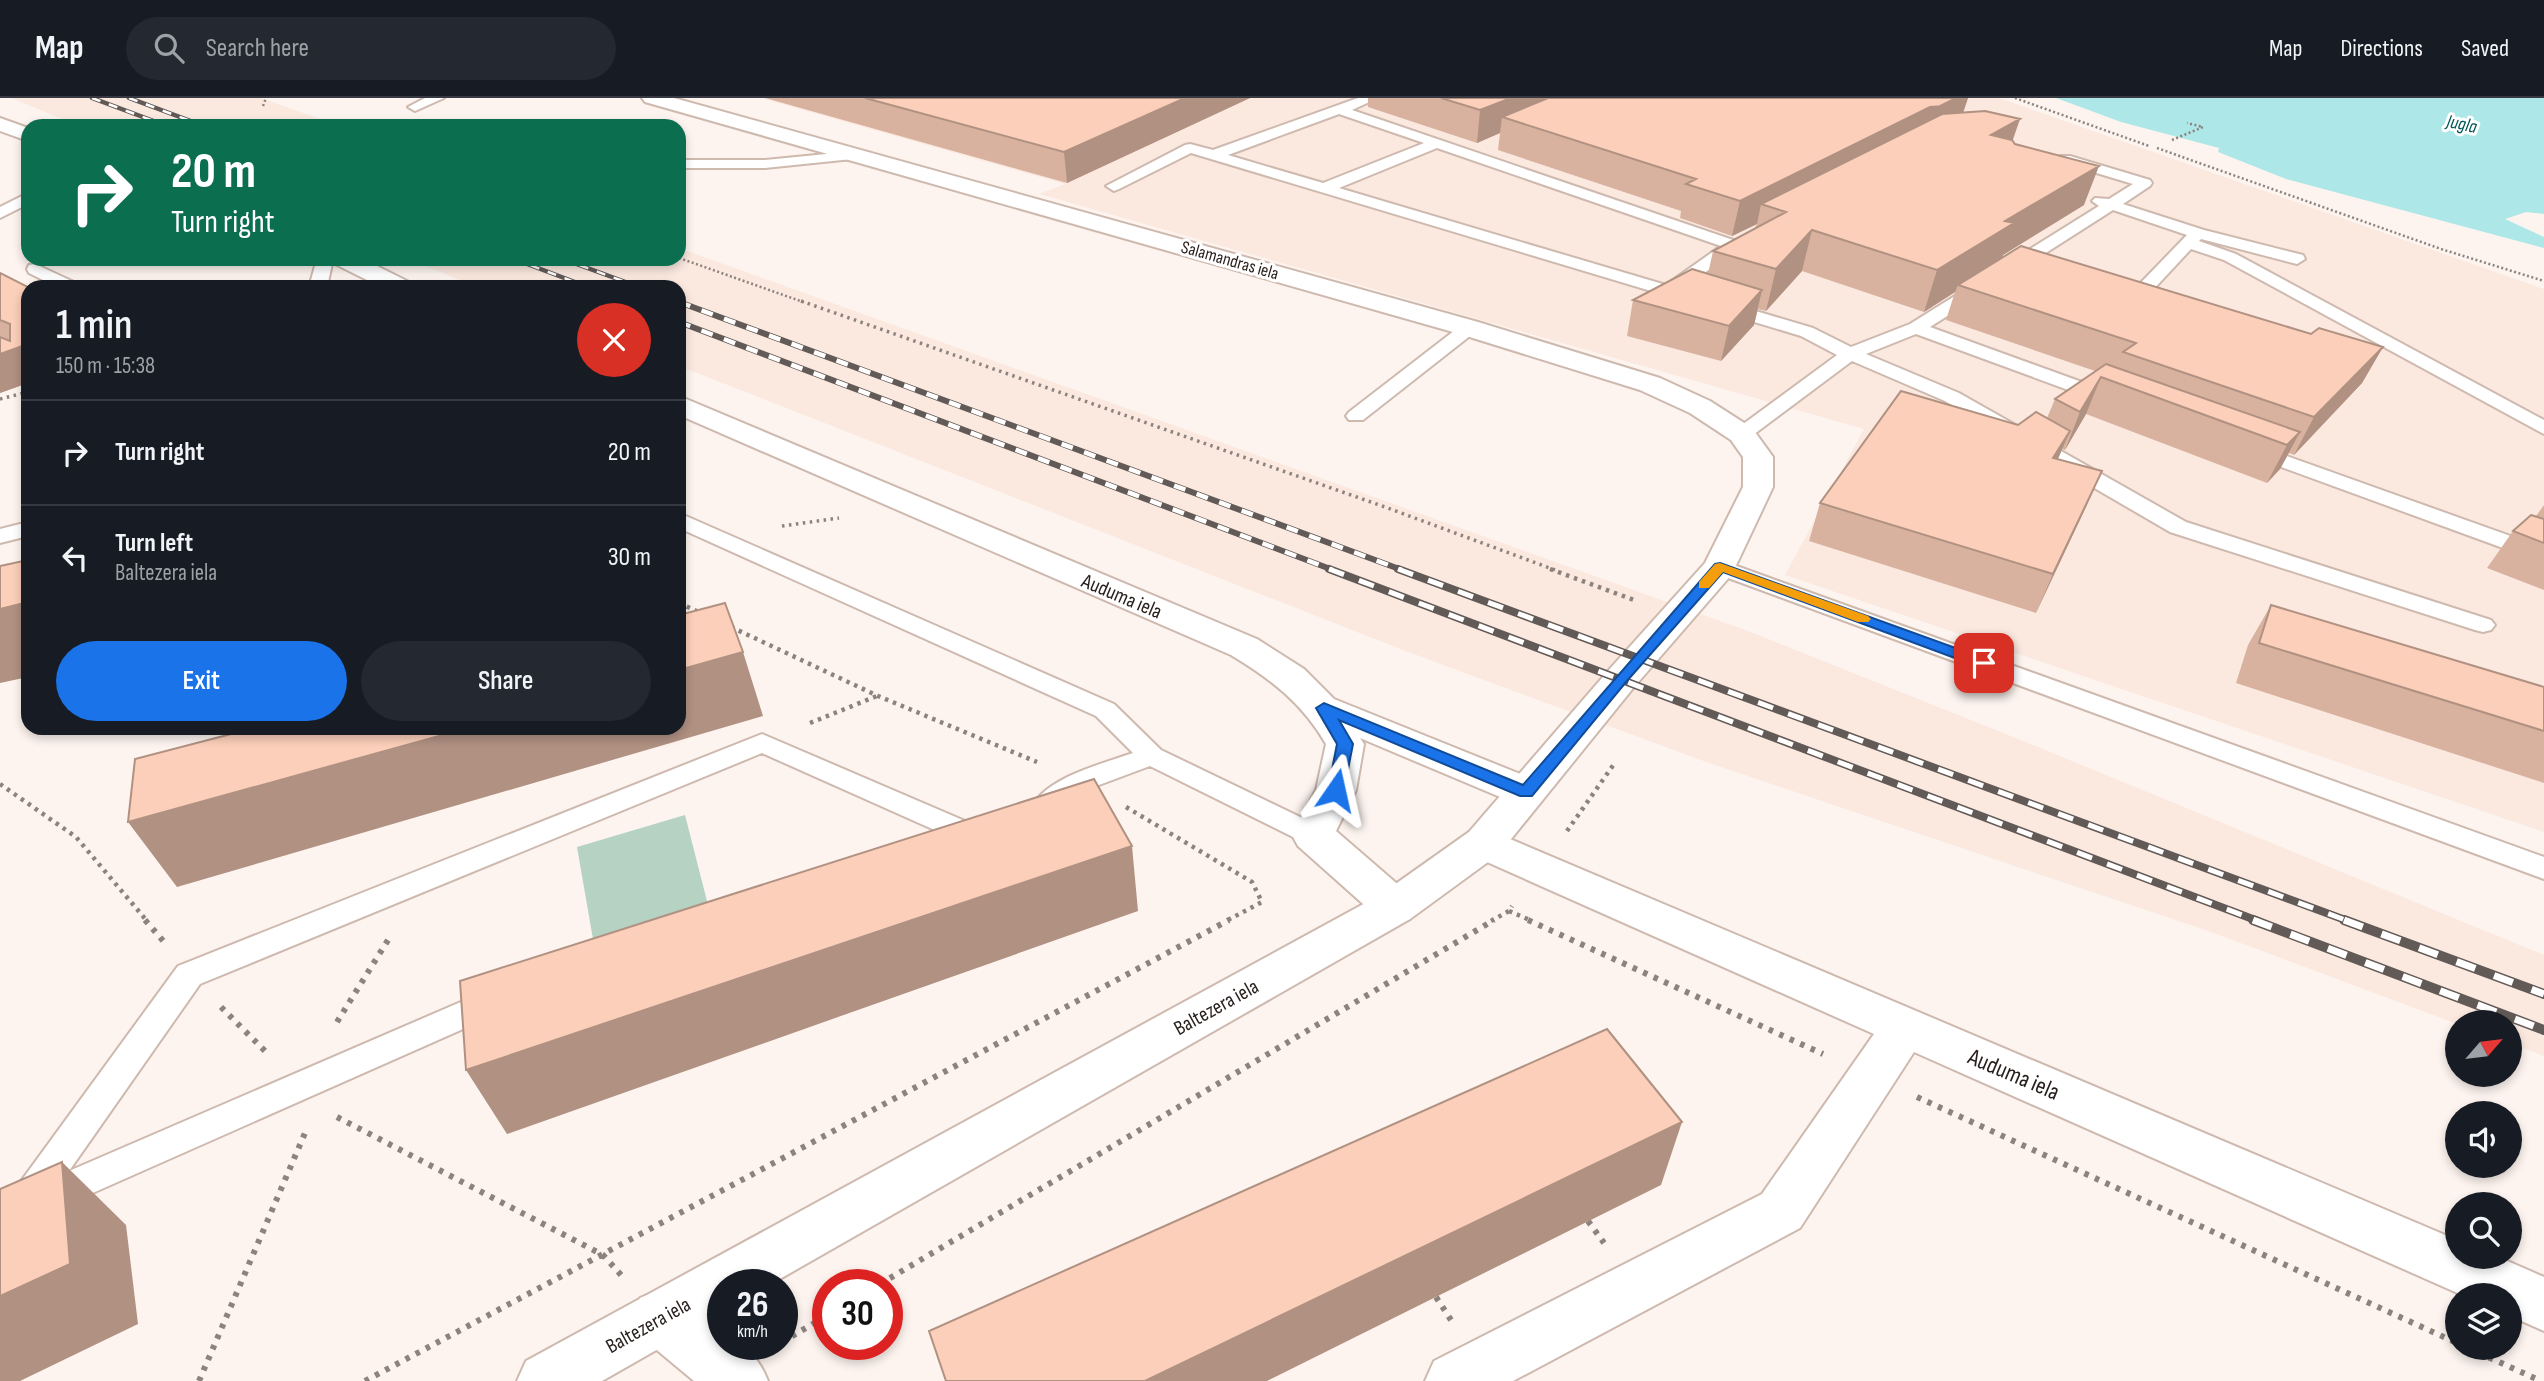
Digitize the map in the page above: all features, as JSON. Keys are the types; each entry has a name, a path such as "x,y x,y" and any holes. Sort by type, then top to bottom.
{"street":[{"name":"Salamandras iela","path":"652,98 1469,328 1650,384 1700,407 1742,434 1758,457 1758,487"},
{"path":"0,124 21,132"},
{"path":"358,266 386,280"},
{"name":"Auduma iela","path":"686,408 1244,647 1293,676 1324,708 1345,744 1336,790 1313,835"},
{"name":"Baltezera iela","path":"546,1381 1395,907 1484,843 1720,567 1758,487"},
{"path":"1324,708 1526,792"},
{"path":"1313,835 1395,907"},
{"name":"Auduma iela","path":"1484,843 2544,1304"},
{"path":"1454,1381 1781,1211 1905,1027"},
{"path":"660,1317 739,1381"}],"lane":[{"path":"415,107 437,98"},
{"path":"1213,155 1371,98"},
{"path":"1337,109 1467,155 1739,242 1668,291"},
{"path":"1324,188 1435,144"},
{"path":"1467,155 1492,145"},
{"path":"1114,186 1190,148 1807,332 1850,354 1952,397 2178,527 2483,625"},
{"path":"1742,434 1850,354 1916,328 2145,183 2043,153"},
{"path":"686,164 765,164 857,155"},
{"path":"2084,197 2110,204 2193,238 2544,428"},
{"path":"0,213 21,202"},
{"path":"2193,238 2297,259"},
{"path":"2132,302 2193,238"},
{"path":"34,269 56,280"},
{"path":"1356,416 1469,328"},
{"path":"1916,328 2125,404"},
{"path":"2230,442 2544,556"},
{"path":"686,523 1105,710 1152,756 1313,835"},
{"path":"0,536 21,530"},
{"path":"1720,567 2544,868"},
{"path":"11,1212 189,975 762,743 1000,828"},
{"path":"937,850 1035,814 1081,781 1152,756"},
{"path":"11,1212 524,989"}],"path":[{"path":"263,106 266,98"},
{"path":"2015,98 2441,249 2544,281"},
{"path":"2172,139 2203,127 2187,122"},
{"path":"686,260 1372,502 1676,616"},
{"path":"0,399 21,394"},
{"path":"713,535 916,507"},
{"path":"686,606 704,614"},
{"path":"365,1381 1262,902 1252,882 1081,781 878,696 729,626"},
{"path":"762,743 878,696"},
{"path":"0,784 76,837 149,923"},
{"path":"903,1270 1509,911 2445,1338"},
{"path":"300,1086 316,1106 603,1255 660,1317"},
{"path":"2495,1360 2542,1381"}],"shaded area":[{"path":"11,98 261,98 320,119 62,119"},
{"path":"761,98 1999,98 2544,289 2544,832 1785,575 1864,429 1039,194 1065,184"},
{"path":"686,251 1748,631 2544,955 2544,1056 2522,1048 2522,1010 2445,1010 2445,1020 2211,932 1709,763 1408,652 686,369 686,280 460,280 425,266 686,266"}],"green space":[{"path":"685,815 709,909 594,945 577,847"}],"water":[{"name":"Jugla","path":"2056,98 2544,98 2544,214 2526,212 2505,219 2544,237 2544,248 2286,179 2218,152 2219,148 2121,122"}],"building":[{"path":"865,98 1185,98 1064,152"},
{"path":"1441,98 1511,98 1480,110"},
{"path":"1548,98 1956,98 1942,105 1945,106 1930,107 1740,201 1686,184 1696,179 1502,117"},
{"path":"1985,111 2020,119 1991,135 2099,166 2005,221 2014,223 1937,270 1812,230 1776,269 1713,251 1786,212 1761,204 1942,114"},
{"path":"2021,246 2311,334 2319,328 2383,347 2314,417 2123,352 2136,343 1958,285"},
{"path":"1692,269 1762,290 1729,326 1633,300"},
{"path":"0,273 21,284 21,346 0,354 0,337 10,341 10,324 0,320"},
{"path":"2106,364 2300,432 2287,445 2101,377 2080,412 2055,399"},
{"path":"1901,391 2018,425 2036,412 2070,431 2053,458 2102,471 2053,574 1820,503"},
{"path":"2531,515 2544,519 2544,543 2513,531"},
{"path":"21,562 21,604 0,609 0,566"},
{"path":"725,603 743,652 686,668 686,613"},
{"path":"2271,605 2544,687 2544,731 2259,643"},
{"path":"227,735 443,735 128,822 135,759"},
{"path":"1094,779 1132,846 466,1070 460,981"},
{"path":"1607,1029 1682,1122 1145,1381 946,1381 929,1331"},
{"path":"62,1162 70,1264 0,1296 0,1189"}],"railway":[{"path":"92,98 148,119"},
{"path":"129,98 185,119"},
{"path":"532,266 570,280"},
{"path":"582,266 620,280"},
{"path":"686,305 1402,570"},
{"path":"686,325 1333,570"},
{"path":"1329,569 2258,921"},
{"path":"1398,569 2348,921"},
{"path":"2253,920 2544,1030"},
{"path":"2344,920 2544,994"}],"slow traffic":[{"path":"1704,585 1720,567 1863,619"}],"route":[{"path":"1336,790 1345,744 1324,708 1526,792 1720,567 1984,663"}]}
